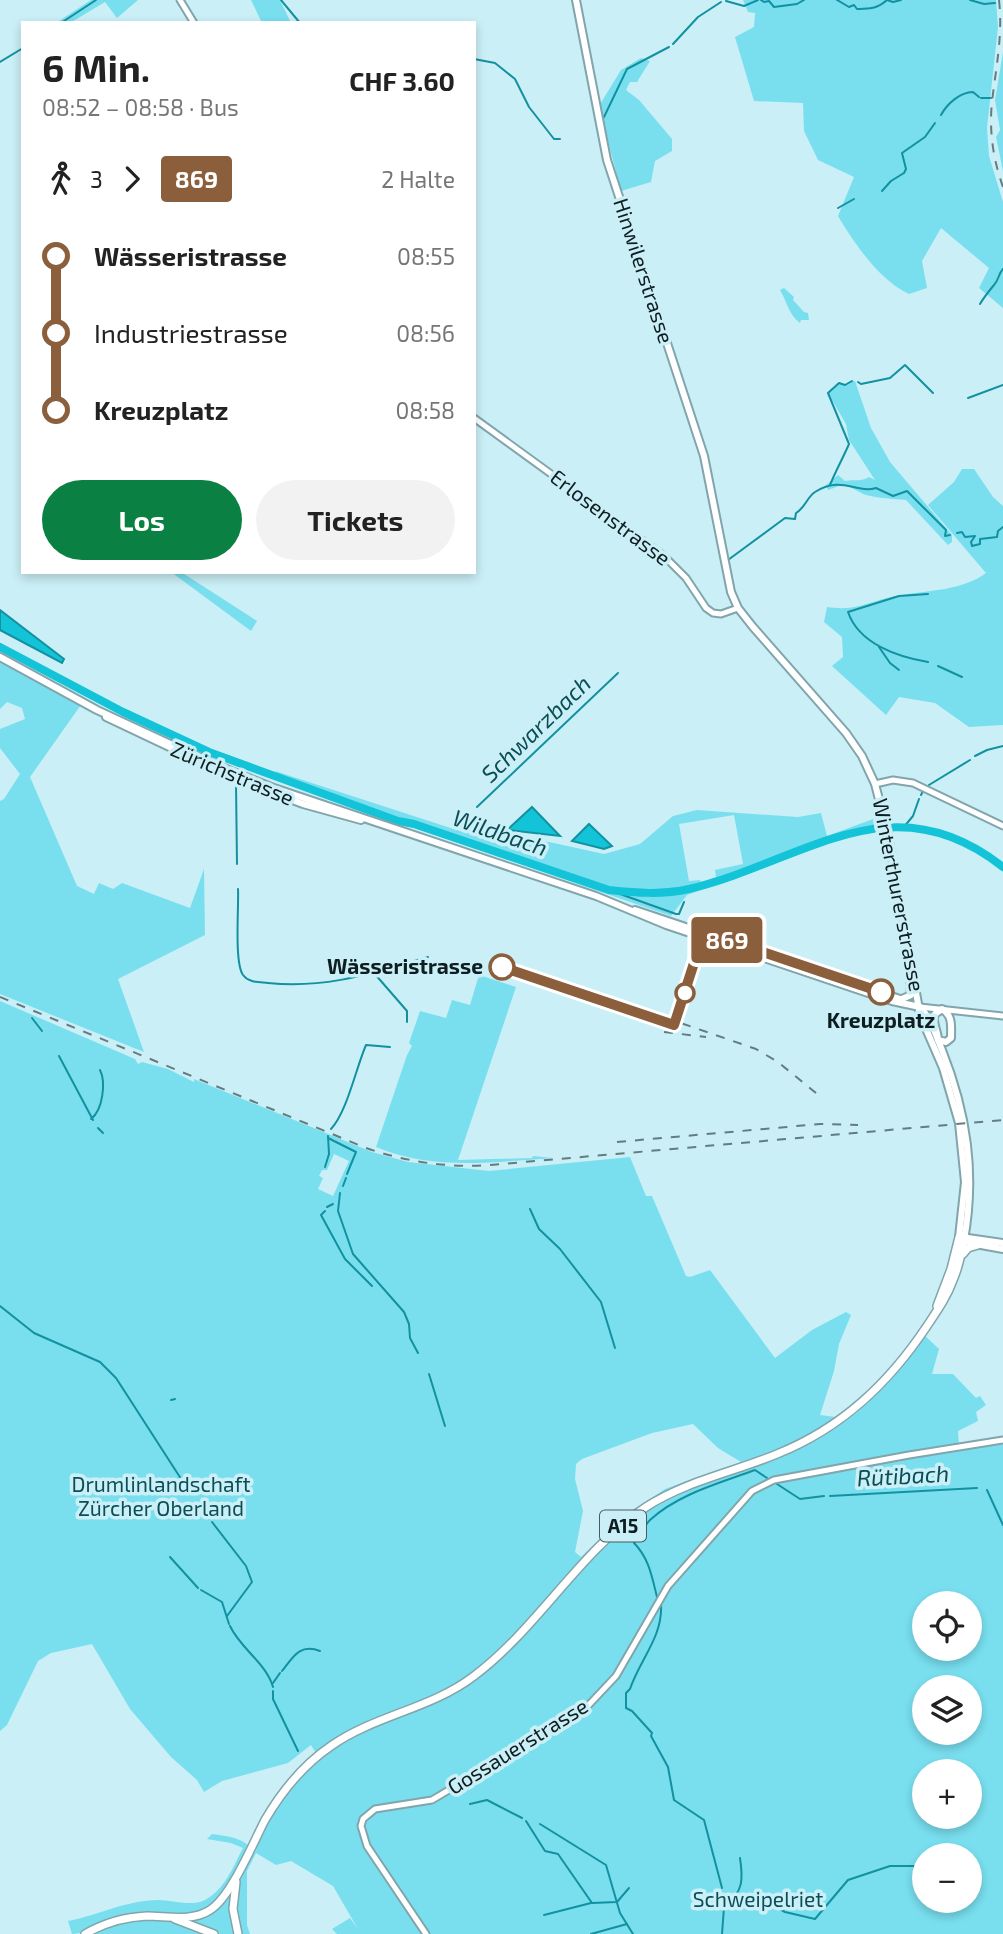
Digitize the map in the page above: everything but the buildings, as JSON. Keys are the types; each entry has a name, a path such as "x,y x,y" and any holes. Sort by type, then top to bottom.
{"highway":[{"name":"A15","path":"85,1934 119,1920 152,1916 194,1916 214,1908 241,1868 277,1801 304,1767 345,1737 444,1695 479,1673 617,1531 644,1509 676,1491 789,1450 844,1418 891,1374 934,1314 949,1290 961,1258 962,1238"},
{"name":"A15","path":"934,1314 962,1238"},
{"path":"961,1258 966,1249 980,1242"},
{"name":"A15","path":"238,1934 233,1916 233,1900 241,1868"},
{"name":"A15","path":"152,1916 184,1922 214,1934"}],"main road":[{"name":"Hinwilerstrasse","path":"576,0 607,160 704,456 720,539"},
{"name":"Winterthurerstrasse","path":"720,539 727,580 738,608 846,733 862,756 875,784 885,820 923,1022 943,1068 959,1123 965,1182 962,1238"},
{"name":"Zürichstrasse","path":"0,657 116,722 217,771 330,812 374,822 920,1007"},
{"name":"Zürichstrasse","path":"97,710 269,789"},
{"name":"Zürichstrasse","path":"632,910 666,925 892,1001 920,1007"},
{"path":"902,999 912,994 909,974 911,964"},
{"path":"892,1001 912,1011 923,1022"},
{"name":"Winterthurerstrasse","path":"920,1007 938,1040 953,1081 966,1130 970,1167 968,1218 962,1238"},
{"path":"943,1009 950,1016 951,1037 945,1042 938,1040 933,1017 943,1009"},
{"path":"968,1218 972,1233 980,1242"},
{"path":"962,1238 1003,1246"}],"street":[{"path":"180,0 193,21"},
{"name":"Erlosenstrasse","path":"476,419 664,556 686,578 706,608 721,614 738,608"},
{"path":"875,784 893,780 913,783 1003,827"},
{"name":"Zürichstrasse","path":"920,1007 1003,1016"},
{"name":"Gossauerstrasse","path":"426,1934 367,1846 362,1834 363,1819 375,1809 432,1800 584,1710 616,1676 668,1586 732,1512 761,1485 774,1480 1003,1440"}],"green space":[{"path":"91,0 138,0 117,18 105,2 73,21 59,21"},
{"path":"251,0 280,0 290,21 261,21"},
{"path":"743,0 996,0 998,27 987,128 989,156 1003,202 1003,308 979,288 989,268 941,228 922,261 927,288 909,294 878,271 838,216 854,177 818,160 804,131 803,103 754,101 735,37 754,27 755,13 748,12"},
{"path":"1003,52 1003,171 996,137 1000,130 995,100"},
{"path":"641,58 650,61 637,82 630,82 626,90 639,100 672,139 672,151 655,161 651,182 621,191 599,106 621,70"},
{"path":"784,288 804,312 808,313 809,320 801,320 800,323 793,316 780,290"},
{"path":"855,381 871,428 890,462 952,535 952,542 948,545 906,500 866,495 846,486 828,490 826,485 838,475 845,481 869,477 875,480 849,440 846,424 828,393 839,383 845,385"},
{"path":"962,469 974,469 993,497 1003,506 1003,725 969,727 935,703 899,697 886,715 832,666 843,657 842,637 824,622 827,607 848,608 892,597 945,589 986,573 928,505 954,482"},
{"path":"174,574 184,574 257,621 251,631"},
{"path":"0,657 83,702 30,777 77,886 94,894 99,883 113,889 122,883 190,908 204,869 205,935 118,979 144,1052 0,994 0,801 20,774 0,748 0,729 25,719 22,708 7,702 0,709"},
{"path":"275,771 466,833 470,833 471,822 478,820 498,836 508,833 604,854 640,844 673,816 697,810 798,817 821,813 827,836 884,815 887,830 861,832 687,895 671,916 286,784","holes":["734,815 743,864 715,870 716,877 701,882 689,881 679,824"]},
{"path":"479,975 516,987 458,1160 533,1156 553,1158 486,1163 441,1162 398,1155 376,1147 412,1046 409,1043 420,1011 446,1018 452,1000 470,1005"},
{"path":"0,1001 135,1059 138,1064 142,1062 168,1069 194,1082 194,1079 372,1152 408,1162 489,1171 630,1157 646,1196 652,1196 686,1276 710,1270 775,1358 812,1330 846,1312 851,1315 839,1344 834,1371 820,1415 843,1418 852,1412 922,1333 939,1349 932,1374 953,1374 976,1398 980,1396 986,1405 976,1412 978,1421 958,1431 959,1446 1003,1440 1003,1934 337,1934 332,1929 350,1918 358,1929 333,1886 291,1861 276,1865 256,1853 247,1871 247,1925 250,1934 92,1934 95,1931 72,1934 68,1921 124,1905 158,1900 194,1903 212,1895 228,1877 243,1848 207,1839 212,1834 231,1837 246,1843 256,1852 258,1839 270,1813 317,1755 311,1745 288,1763 222,1781 204,1792 197,1780 171,1757 130,1709 92,1644 51,1653 38,1661 7,1725 0,1731","holes":["334,1154 349,1161 333,1196 318,1189 323,1178 319,1176 322,1170 327,1170","693,1424 718,1448 741,1462 665,1489 618,1522 581,1557 575,1552 583,1511 575,1479 576,1464 582,1459 652,1433"]}],"shaded area":[{"path":"0,610 64,659 62,663 0,630"},
{"path":"532,807 560,836 507,830"},
{"path":"589,824 612,846 604,849 572,841"}],"waterway":[{"path":"64,21 96,0"},
{"path":"281,0 298,21"},
{"path":"726,1 744,6 758,0"},
{"path":"761,0 769,1 774,7 797,4 804,0"},
{"path":"837,0 849,7 854,5 857,9 876,7 887,0 901,0"},
{"path":"970,0 984,4 995,3"},
{"path":"673,44 698,17 721,2"},
{"path":"604,117 627,69 669,47"},
{"path":"0,62 21,49"},
{"path":"476,59 495,63 515,79 529,107 554,139 560,139"},
{"path":"941,115 950,103 963,94 973,92 979,97"},
{"path":"981,98 991,98"},
{"path":"882,191 904,173 906,169 902,153 925,137 935,123"},
{"path":"838,208 854,199"},
{"path":"980,304 1003,269"},
{"path":"858,382 861,384 890,378 905,365 933,393"},
{"path":"830,485 849,444 828,393 839,383 845,385 852,381"},
{"path":"968,398 1003,385"},
{"name":"Schwarzbach","path":"728,560 785,518 795,519 796,513 812,494 833,485 876,488 893,496 907,491 946,530 945,536 950,535"},
{"name":"Schwarzbach","path":"957,533 962,532 965,537 975,536 971,542 972,546 980,544 980,539 997,537 998,531 1003,527"},
{"path":"928,594 899,596 848,612 853,623 870,641 904,657 928,662"},
{"name":"Wildbach","path":"0,647 123,712 209,752 398,821 414,824 609,890 649,893 689,889 730,877 846,834 884,828 923,829 962,841 1003,867"},
{"path":"879,647 890,663 899,670"},
{"path":"938,666 962,677"},
{"name":"Schwarzbach","path":"477,807 618,673"},
{"path":"975,756 1003,746"},
{"path":"929,785 970,760"},
{"path":"236,784 237,864"},
{"path":"921,795 923,791"},
{"path":"903,828 913,816 919,799"},
{"path":"238,889 240,968 245,978 251,981 290,984 330,982 428,957"},
{"path":"609,890 676,914 679,914 684,902"},
{"path":"374,973 407,1011 407,1022"},
{"path":"32,1018 42,1031"},
{"path":"331,1129 346,1101 366,1045 390,1047"},
{"path":"59,1056 93,1120"},
{"path":"91,1119 102,1096 103,1081 100,1070"},
{"path":"98,1128 103,1133"},
{"path":"325,1167 329,1154 328,1136"},
{"path":"328,1138 356,1152 347,1174"},
{"path":"343,1186 346,1178"},
{"path":"340,1193 338,1211 353,1254 404,1312 409,1324 410,1338 418,1353"},
{"path":"327,1207 333,1204"},
{"path":"530,1209 539,1229 560,1249 601,1302 615,1348"},
{"path":"325,1211 321,1215 345,1259 372,1286"},
{"path":"0,1306 34,1333 100,1362 116,1378 185,1485"},
{"path":"429,1374 445,1426"},
{"path":"171,1400 175,1399"},
{"name":"Rütibach","path":"657,1597 647,1561 634,1543 650,1520 686,1496 755,1470 767,1478"},
{"name":"Rütibach","path":"777,1484 800,1499 824,1496"},
{"name":"Rütibach","path":"830,1496 977,1488"},
{"name":"Rütibach","path":"987,1490 1003,1525"},
{"path":"212,1522 246,1566 252,1582 227,1616"},
{"path":"170,1557 198,1588"},
{"path":"201,1590 222,1602 229,1624"},
{"name":"Rütibach","path":"661,1604 661,1616 655,1637 626,1693 626,1708 652,1733 651,1736 668,1767 674,1800 704,1820 722,1888"},
{"path":"230,1626 265,1670 273,1687"},
{"path":"282,1671 302,1650 320,1651"},
{"path":"273,1683 280,1673"},
{"path":"273,1691 273,1699 298,1751"},
{"path":"470,1804 487,1800 522,1818"},
{"path":"526,1821 545,1851 558,1854 592,1903 617,1902 629,1888"},
{"path":"540,1824 606,1865 620,1913 633,1934"},
{"path":"725,1905 736,1895 741,1884 740,1858"},
{"path":"738,1895 756,1896 785,1912 815,1919 848,1880 890,1866 912,1866"},
{"name":"Rütibach","path":"722,1934 725,1894"},
{"path":"544,1915 591,1903"},
{"path":"591,1934 627,1924"}],"railway":[{"path":"999,0 1000,38 991,124 994,155 1003,187"},
{"path":"0,997 366,1148 427,1163 490,1165 1003,1120"},
{"path":"614,1000 756,1049 778,1062 816,1093"},
{"path":"664,1032 706,1037"},
{"path":"617,1142 820,1124 858,1125"}],"bus line":[{"name":"869","path":"502,967 674,1025 704,932 881,992"}],"place":[{"name":"Wässeristrasse","path":"502,967"},
{"name":"Kreuzplatz","path":"881,992"}],"park label":[{"name":"Drumlinlandschaft Zürcher Oberland","path":"161,1497"},
{"name":"Schweipelriet","path":"758,1900"}]}
